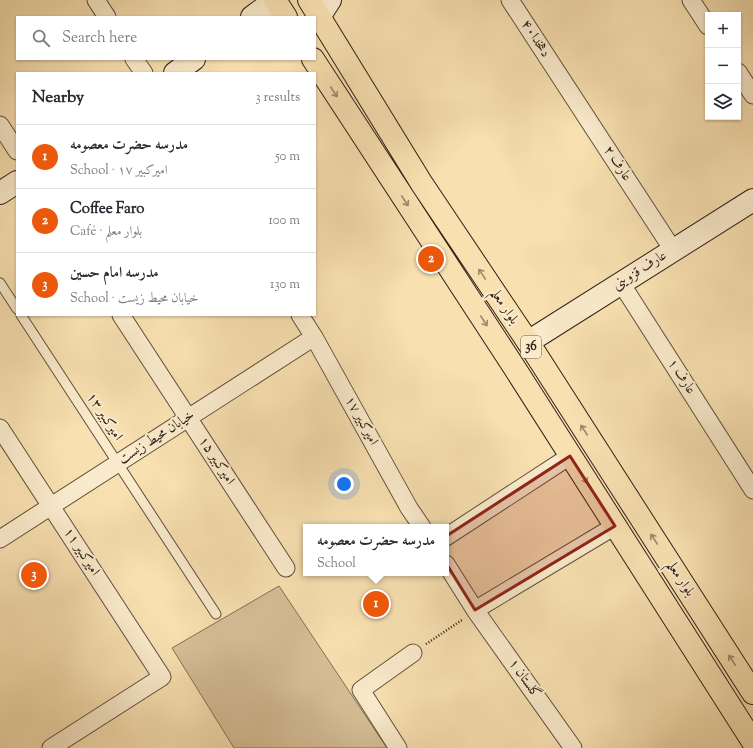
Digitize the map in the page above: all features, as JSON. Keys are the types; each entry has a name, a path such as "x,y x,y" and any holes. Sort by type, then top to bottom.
{"main road":[{"path":"275,0 285,16"},
{"name":"بلوار معلم","path":"320,6 422,184 528,342 751,685"},
{"name":"بلوار معلم","path":"314,60 514,367 753,742"}],"street":[{"path":"96,0 106,16"},
{"path":"253,16 275,0"},
{"name":"دهخدا۴۰","path":"510,0 561,78"},
{"path":"691,0 705,21"},
{"path":"135,60 143,72"},
{"path":"176,72 193,60"},
{"path":"741,77 753,95"},
{"name":"عارف ۲","path":"561,78 673,250"},
{"path":"0,125 16,149"},
{"path":"0,193 16,183"},
{"name":"عارف قزوینی","path":"528,342 673,250 752,204"},
{"name":"عارف ۱","path":"620,283 753,490"},
{"name":"امیرکبیر ۱۵","path":"122,316 286,568"},
{"name":"امیرکبیر ۱۷","path":"301,316 314,337 409,508 420,524"},
{"name":"خیابان محیط زیست","path":"0,539 314,337"},
{"name":"امیرکبیر ۱۱","path":"0,428 162,676 51,748"},
{"path":"449,535 570,456"},
{"path":"449,569 475,610 615,526"},
{"name":"گلستان ۱","path":"475,610 573,748"},
{"path":"398,748 361,690 413,654"}],"lane":[{"path":"0,283 16,307"},
{"name":"امیرکبیر ۱۳","path":"22,316 216,614"}],"path":[{"path":"413,654 475,610"}],"highlighted area":[{"path":"570,456 615,526 475,610 434,544"}],"shaded area":[{"path":"279,586 387,748 234,748 172,648"}],"place":[{"name":"Coffee Faro","path":"431,259"},
{"name":"مدرسه امام حسین","path":"34,575"},
{"name":"مدرسه حضرت معصومه","path":"376,604"}]}
